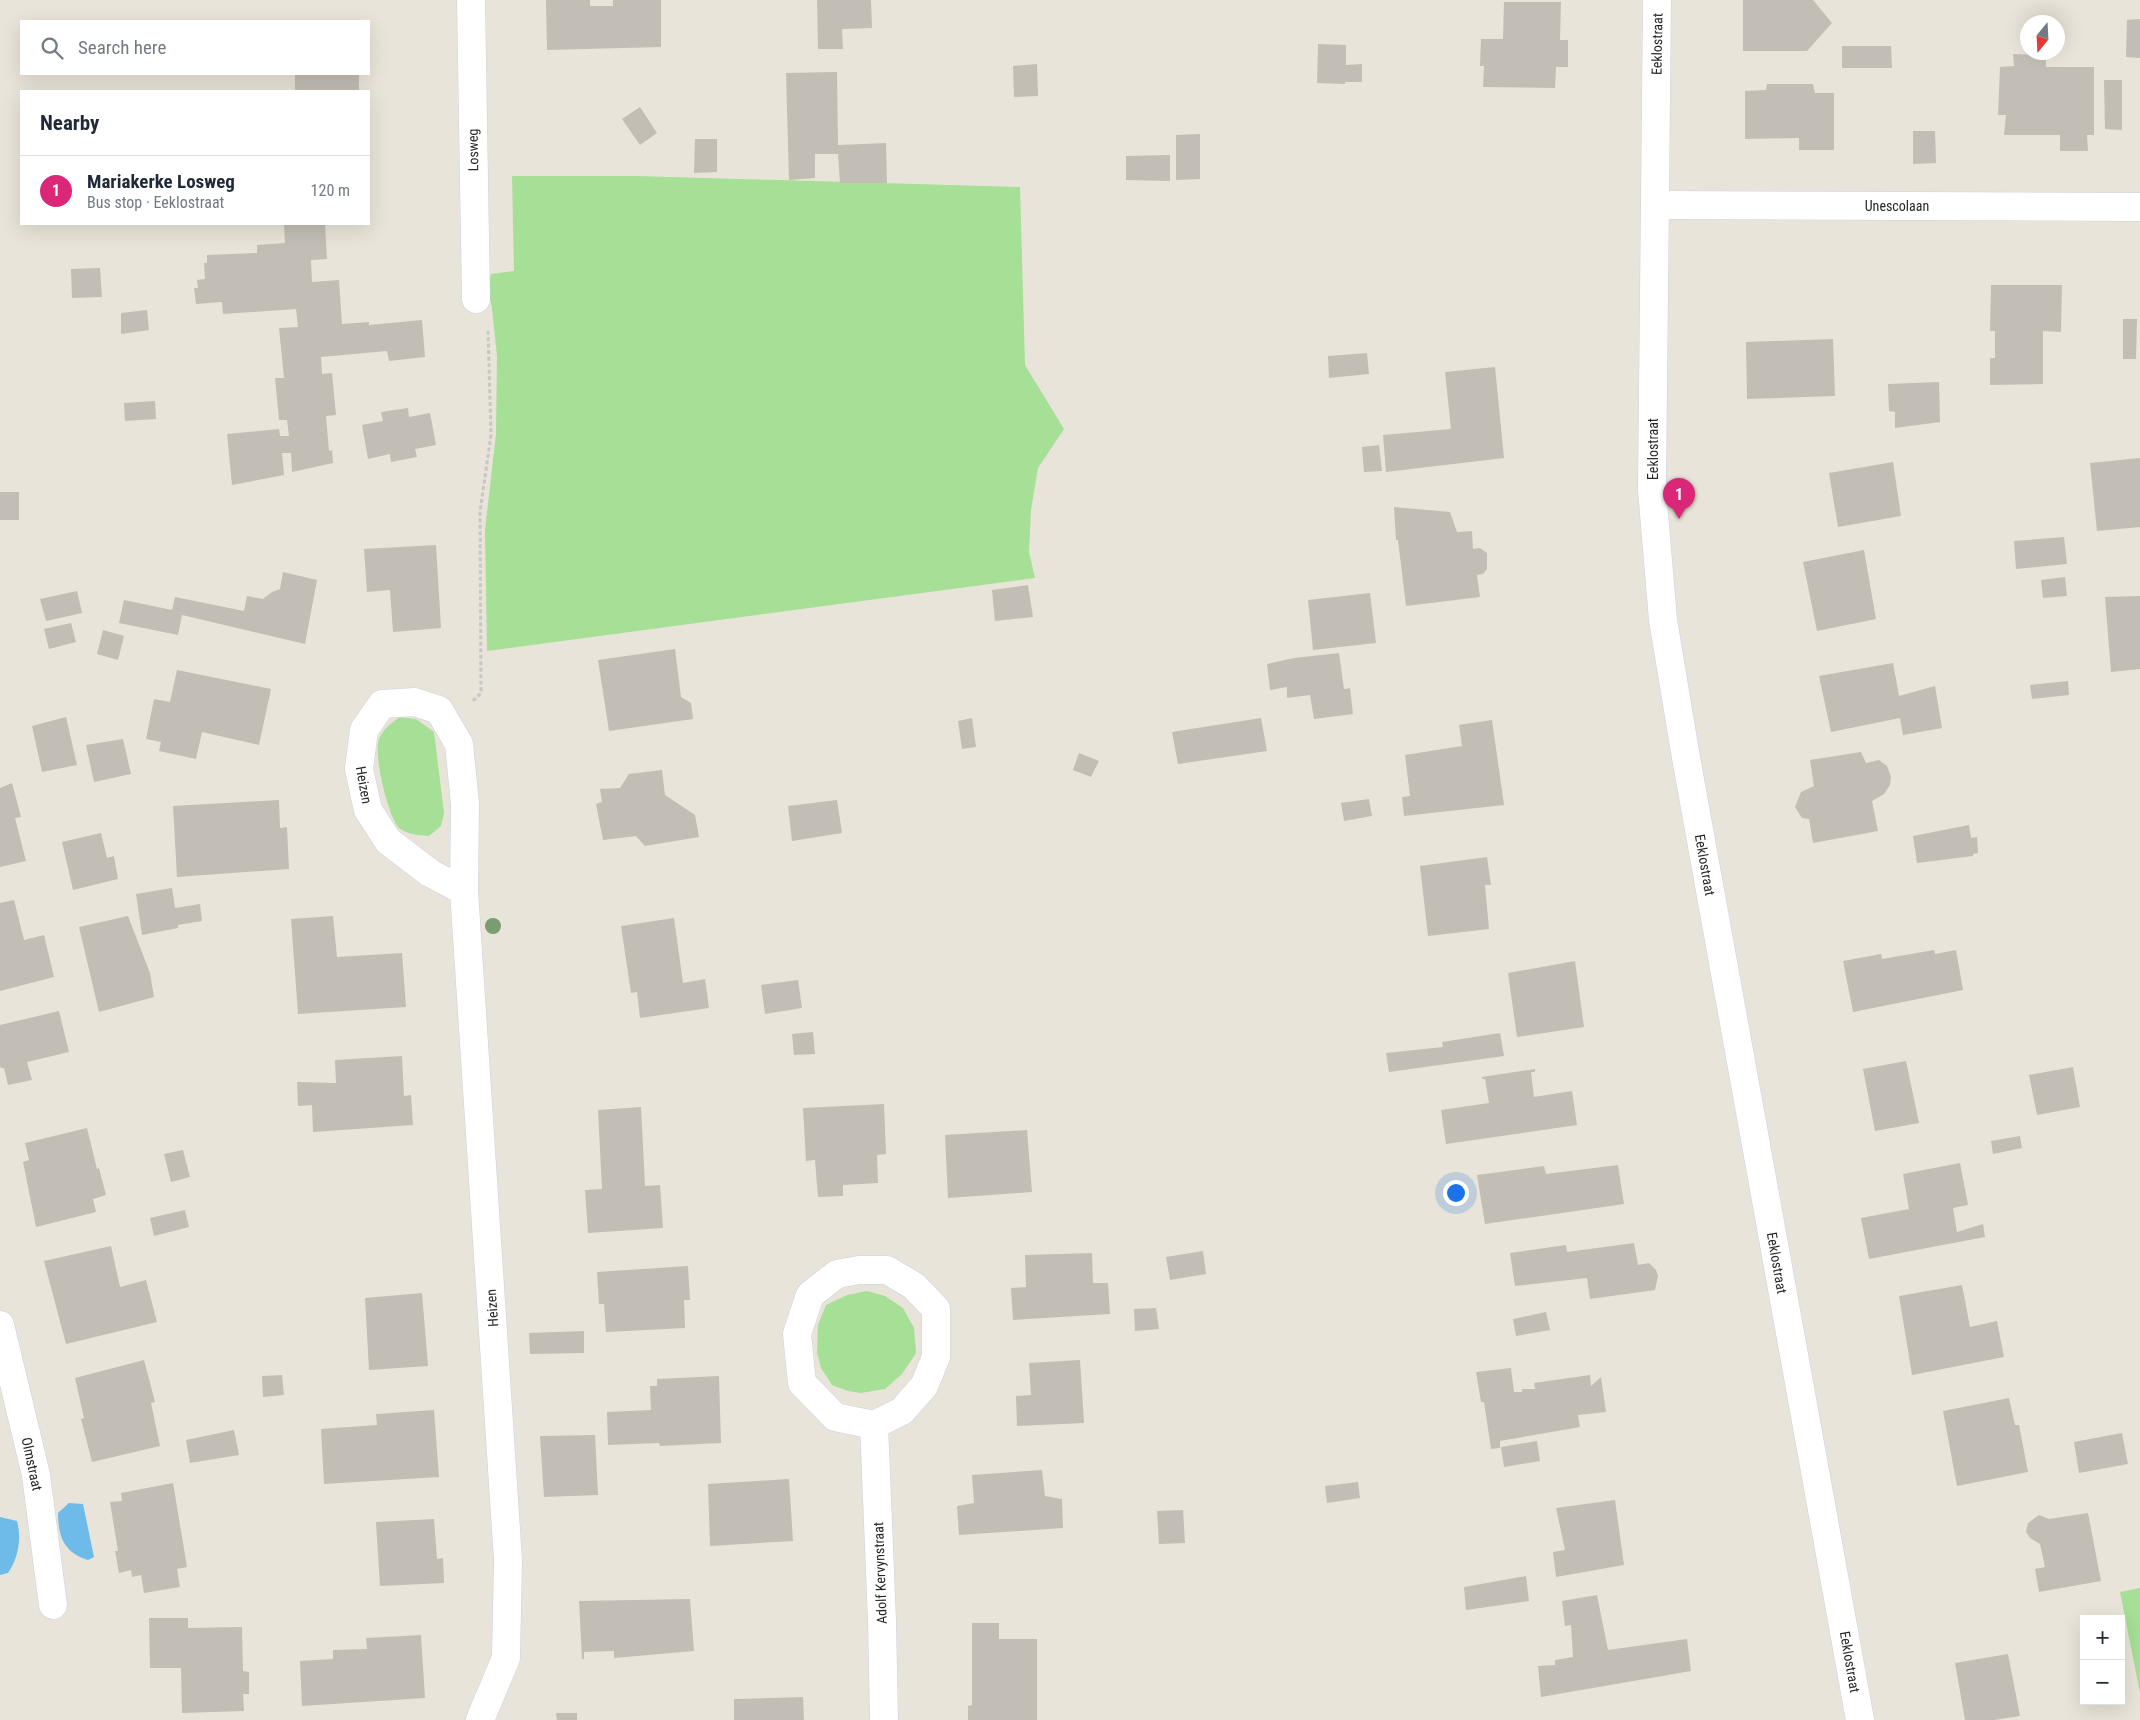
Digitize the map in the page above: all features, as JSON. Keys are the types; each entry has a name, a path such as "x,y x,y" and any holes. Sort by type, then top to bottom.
{"street":[{"name":"Losweg","path":"471,0 476,299"},
{"name":"Eeklostraat","path":"1657,0 1652,490 1663,620 1688,771 1860,1720"},
{"name":"Unescolaan","path":"1655,205 2140,207"},
{"name":"Heizen","path":"464,891 430,874 388,841 368,810 359,769 364,730 382,704 414,702 438,710 459,744 465,804 464,891 508,1560 506,1658 480,1720"},
{"path":"859,1270 887,1270 914,1286 936,1309 936,1357 924,1386 902,1411 874,1426 835,1417 802,1383 797,1334 810,1295 837,1274 859,1270"},
{"name":"Olmstraat","path":"0,1325 36,1476 53,1605"},
{"name":"Adolf Kervynstraat","path":"874,1426 884,1720"}],"path":[{"path":"448,725 481,693 480,512 491,434 487,315 476,299"}],"green space":[{"path":"512,176 636,176 1020,187 1025,365 1064,429 1038,468 1031,510 1029,552 1035,578 487,651 485,530 496,434 497,356 488,288 491,274 514,271"},
{"path":"400,717 416,719 434,732 444,813 441,826 429,836 417,835 399,828 386,799 378,757 379,739 388,726"},
{"path":"867,1291 885,1296 903,1308 914,1328 916,1353 902,1374 885,1389 861,1393 848,1391 832,1385 821,1368 817,1352 818,1325 826,1305 847,1295"},
{"path":"2140,1588 2140,1693 2125,1615 2120,1592"}],"water":[{"path":"69,1503 83,1504 94,1557 88,1560 73,1553 61,1536 58,1513"},
{"path":"0,1517 17,1521 19,1535 17,1555 8,1573 0,1575"}],"building":[{"path":"546,0 590,0 590,6 613,6 613,0 661,0 661,47 547,50"},
{"path":"817,0 871,0 872,28 842,29 843,49 818,49"},
{"path":"1743,0 1813,0 1832,23 1807,51 1743,51"},
{"path":"1504,2 1561,2 1560,40 1568,40 1568,67 1556,67 1555,88 1483,87 1484,66 1480,66 1481,39 1503,39"},
{"path":"2140,19 2140,58 2126,57 2127,20"},
{"path":"1318,44 1346,45 1346,65 1362,64 1362,82 1345,82 1345,84 1317,83"},
{"path":"1842,46 1891,46 1892,68 1842,68"},
{"path":"2013,54 2020,54 2020,60 2046,60 2046,67 2094,67 2094,135 2087,135 2088,151 2060,151 2060,135 2004,135 2006,115 1998,115 2000,67 2014,66"},
{"path":"1037,64 1038,96 1014,97 1013,66"},
{"path":"837,72 838,145 886,143 887,183 840,183 838,154 815,154 815,178 789,180 786,73"},
{"path":"295,75 359,75 359,90 295,90"},
{"path":"2104,80 2122,80 2122,130 2105,129"},
{"path":"1767,84 1813,84 1815,93 1834,93 1834,150 1799,150 1799,138 1745,139 1745,91 1766,90"},
{"path":"640,107 657,133 640,145 622,119"},
{"path":"1913,131 1935,131 1936,163 1913,164"},
{"path":"1200,134 1200,179 1176,180 1176,135"},
{"path":"695,139 717,139 717,172 694,173"},
{"path":"1170,155 1170,181 1126,180 1126,156"},
{"path":"284,225 325,225 327,259 311,260 312,282 339,280 342,324 369,322 369,325 422,320 425,357 389,361 387,351 321,357 322,374 332,373 336,415 326,416 329,451 332,450 333,463 292,472 291,453 282,453 284,475 232,485 227,434 279,429 280,436 289,436 287,420 279,420 275,378 284,378 279,328 298,327 296,309 223,314 222,302 196,304 194,288 198,288 197,280 205,279 204,263 207,263 207,255 257,253 257,245 285,243"},
{"path":"100,268 102,297 72,298 71,269"},
{"path":"1991,285 2062,285 2061,332 2043,331 2043,384 1990,385 1990,358 1995,358 1995,331 1990,331"},
{"path":"147,310 149,330 121,334 121,313"},
{"path":"2123,319 2137,319 2136,359 2123,359"},
{"path":"1833,339 1835,396 1747,399 1746,342"},
{"path":"1367,353 1369,374 1329,378 1328,356"},
{"path":"1495,367 1504,458 1386,472 1383,435 1451,429 1445,372"},
{"path":"1939,382 1940,422 1895,428 1895,412 1889,411 1888,384"},
{"path":"155,401 156,419 125,421 124,403"},
{"path":"408,408 409,417 430,413 436,445 415,449 417,457 391,462 390,454 368,459 362,425 383,421 381,412"},
{"path":"1379,445 1382,471 1364,472 1362,447"},
{"path":"2140,458 2140,527 2097,531 2090,463"},
{"path":"1893,462 1901,516 1838,527 1829,473"},
{"path":"0,492 19,492 19,520 0,520"},
{"path":"1394,507 1450,512 1457,532 1472,531 1473,549 1480,548 1487,553 1487,569 1483,574 1477,575 1480,597 1406,606 1398,540 1396,540"},
{"path":"2064,537 2067,564 2016,569 2014,541"},
{"path":"436,545 441,628 393,632 390,590 367,592 364,549"},
{"path":"1864,550 1876,619 1817,631 1803,562"},
{"path":"283,572 317,580 305,644 182,615 178,635 119,623 124,600 172,610 175,597 244,611 247,596 263,599 280,589"},
{"path":"2065,577 2067,596 2043,598 2041,580"},
{"path":"1028,585 1033,617 995,621 992,590"},
{"path":"77,591 82,613 46,621 40,599"},
{"path":"1370,593 1376,643 1313,650 1308,600"},
{"path":"2140,596 2140,669 2111,672 2105,597"},
{"path":"71,623 76,642 49,649 44,629"},
{"path":"103,630 124,636 118,660 97,654"},
{"path":"675,649 681,697 691,703 693,719 609,731 598,660"},
{"path":"1339,653 1344,689 1350,688 1353,714 1314,719 1310,695 1287,698 1287,687 1270,690 1267,664 1294,658"},
{"path":"1893,663 1899,696 1935,686 1942,728 1903,735 1900,718 1831,732 1819,676"},
{"path":"177,670 271,689 259,745 202,732 196,759 159,751 161,742 146,739 154,699 170,702"},
{"path":"2068,681 2069,695 2032,699 2030,685"},
{"path":"66,717 77,765 42,772 32,726"},
{"path":"972,718 976,747 962,749 958,721"},
{"path":"1261,718 1267,751 1178,764 1172,732"},
{"path":"1492,720 1504,805 1404,816 1402,797 1410,796 1405,755 1462,746 1459,725"},
{"path":"123,739 131,774 94,782 86,745"},
{"path":"1861,752 1866,763 1879,760 1887,766 1891,777 1890,785 1884,794 1872,801 1878,831 1813,843 1809,819 1802,818 1795,807 1801,792 1814,786 1810,760"},
{"path":"1079,753 1099,761 1091,777 1073,770"},
{"path":"662,770 665,795 695,815 699,837 645,846 636,836 603,840 596,804 602,802 600,789 620,788 629,774"},
{"path":"12,783 21,817 15,818 26,861 0,867 0,788"},
{"path":"1369,799 1372,816 1344,821 1341,803"},
{"path":"279,800 280,828 287,827 289,869 177,877 173,806"},
{"path":"837,800 842,833 792,841 788,806"},
{"path":"1969,825 1971,838 1977,837 1978,853 1973,854 1973,856 1917,863 1913,836"},
{"path":"101,833 107,858 114,856 118,879 73,890 62,842"},
{"path":"1487,857 1491,885 1485,885 1489,929 1428,936 1420,866"},
{"path":"172,888 175,908 200,904 202,921 178,925 178,928 142,935 136,894"},
{"path":"14,900 24,940 44,935 54,977 0,991 0,903"},
{"path":"128,916 150,973 154,997 99,1012 79,927"},
{"path":"333,916 337,957 402,953 406,1007 298,1014 291,919"},
{"path":"674,918 683,983 705,979 709,1008 640,1018 637,992 631,993 621,926"},
{"path":"1934,950 1935,954 1956,950 1963,990 1853,1012 1843,961 1881,954 1882,959"},
{"path":"1575,961 1584,1027 1517,1037 1508,973"},
{"path":"798,980 802,1008 765,1014 761,985"},
{"path":"59,1011 69,1052 27,1062 32,1080 8,1085 4,1068 0,1066 0,1025"},
{"path":"813,1032 815,1054 794,1055 792,1034"},
{"path":"1500,1033 1504,1056 1389,1072 1386,1053 1443,1047 1442,1042"},
{"path":"402,1056 404,1096 411,1095 413,1125 313,1132 312,1105 298,1106 297,1082 336,1083 335,1060"},
{"path":"1906,1061 1919,1123 1875,1131 1863,1069"},
{"path":"2073,1067 2080,1107 2037,1115 2029,1075"},
{"path":"1535,1069 1535,1072 1531,1072 1534,1097 1572,1091 1577,1125 1446,1144 1441,1110 1489,1103 1485,1079 1482,1079 1482,1077"},
{"path":"884,1104 886,1154 877,1155 878,1183 843,1185 843,1196 818,1197 815,1160 806,1161 803,1108"},
{"path":"641,1107 645,1186 660,1185 663,1228 588,1233 585,1190 602,1189 598,1110"},
{"path":"87,1128 97,1169 99,1168 106,1195 93,1199 96,1212 36,1227 23,1162 29,1160 25,1143"},
{"path":"1027,1130 1032,1192 948,1198 945,1135"},
{"path":"2020,1136 2022,1148 1993,1154 1991,1141"},
{"path":"183,1150 190,1177 171,1182 164,1154"},
{"path":"1960,1163 1968,1205 1953,1208 1957,1232 1983,1224 1985,1237 1869,1259 1861,1218 1909,1209 1903,1174"},
{"path":"1618,1165 1624,1204 1485,1224 1477,1175 1544,1166 1546,1174"},
{"path":"185,1210 189,1227 154,1236 150,1218"},
{"path":"1634,1243 1638,1265 1649,1263 1656,1270 1658,1276 1655,1290 1590,1299 1587,1278 1515,1286 1510,1253 1566,1245 1567,1252"},
{"path":"111,1246 120,1287 146,1280 157,1322 66,1344 44,1261"},
{"path":"1203,1251 1206,1274 1170,1280 1166,1257"},
{"path":"1092,1253 1093,1283 1108,1283 1110,1314 1013,1320 1011,1288 1026,1287 1025,1255"},
{"path":"688,1266 690,1300 684,1300 685,1328 606,1332 604,1304 599,1304 597,1272"},
{"path":"1962,1285 1970,1327 1997,1321 2004,1357 1912,1375 1899,1296"},
{"path":"422,1293 428,1366 369,1370 365,1298"},
{"path":"1156,1308 1159,1329 1135,1331 1134,1309"},
{"path":"1546,1312 1550,1330 1516,1336 1513,1319"},
{"path":"584,1331 584,1353 530,1354 529,1333"},
{"path":"144,1360 155,1402 151,1403 160,1446 92,1462 81,1419 84,1418 75,1378"},
{"path":"1080,1360 1084,1423 1017,1426 1016,1396 1031,1395 1029,1363"},
{"path":"1511,1368 1514,1392 1522,1392 1522,1389 1535,1389 1534,1383 1590,1375 1591,1386 1601,1377 1606,1412 1578,1415 1580,1427 1500,1441 1500,1448 1491,1449 1484,1402 1481,1402 1476,1372"},
{"path":"282,1375 284,1395 263,1397 262,1376"},
{"path":"719,1376 721,1443 660,1446 659,1443 608,1445 607,1412 651,1410 650,1386 657,1386 657,1379"},
{"path":"2009,1398 2015,1425 2019,1425 2028,1472 1957,1486 1943,1411"},
{"path":"434,1410 439,1477 324,1484 321,1429 377,1425 376,1414"},
{"path":"234,1430 239,1455 190,1463 186,1440"},
{"path":"2122,1433 2128,1464 2079,1473 2074,1442"},
{"path":"595,1435 598,1495 544,1497 540,1436"},
{"path":"1537,1441 1540,1461 1504,1467 1501,1447"},
{"path":"1042,1470 1045,1496 1062,1499 1063,1528 959,1535 957,1506 974,1503 972,1475"},
{"path":"789,1479 793,1541 710,1546 708,1484"},
{"path":"1358,1482 1360,1498 1327,1503 1325,1486"},
{"path":"173,1483 187,1567 177,1569 180,1587 144,1593 141,1575 132,1577 131,1570 119,1573 115,1551 118,1551 110,1502 122,1501 121,1493"},
{"path":"1615,1500 1624,1565 1556,1577 1553,1552 1565,1550 1556,1508"},
{"path":"1183,1510 1185,1543 1159,1544 1157,1511"},
{"path":"2088,1513 2101,1581 2039,1592 2035,1569 2045,1567 2040,1544 2030,1538 2026,1532 2028,1523 2039,1515 2049,1519"},
{"path":"434,1519 437,1559 443,1558 444,1583 380,1586 376,1522"},
{"path":"1526,1576 1529,1601 1466,1610 1464,1587"},
{"path":"1597,1595 1608,1650 1687,1639 1691,1671 1541,1697 1538,1666 1555,1665 1555,1660 1573,1657 1571,1625 1565,1626 1562,1601"},
{"path":"690,1599 694,1651 614,1658 614,1651 584,1652 584,1659 582,1659 579,1601"},
{"path":"149,1618 188,1618 188,1628 242,1627 243,1671 249,1672 249,1694 243,1694 244,1711 182,1713 181,1668 150,1668"},
{"path":"972,1623 999,1623 999,1639 1037,1639 1037,1720 968,1720 968,1706 972,1705"},
{"path":"421,1635 425,1698 302,1706 300,1661 333,1659 333,1650 367,1649 366,1638"},
{"path":"2008,1654 2020,1716 1994,1720 1965,1720 1955,1663"},
{"path":"803,1697 804,1720 734,1720 734,1699"},
{"path":"556,1713 577,1713 577,1720 557,1720"}],"place":[{"name":"Mariakerke Losweg","path":"1679,519"}]}
